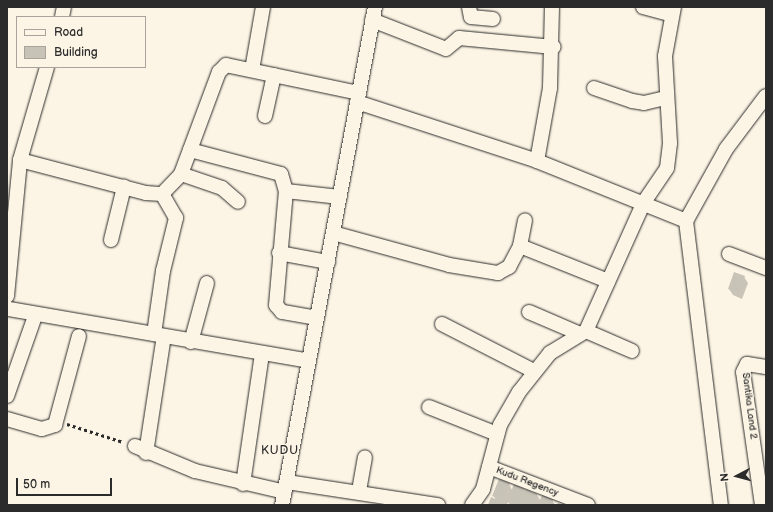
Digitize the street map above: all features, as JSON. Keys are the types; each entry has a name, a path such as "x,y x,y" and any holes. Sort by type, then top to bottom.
{"street":[{"path":"252,70 263,7"},
{"path":"537,161 554,47 552,7"},
{"path":"472,505 483,489 498,434 534,371 550,353 582,332 608,281 644,202 661,180 670,158 665,98 665,56 673,11 643,7"},
{"path":"472,38 470,12 493,19"},
{"path":"285,493 373,14 446,49 456,39 472,38 554,47"},
{"path":"162,194 181,174 222,67 252,70 358,97 537,161 644,202 686,221"},
{"path":"48,68 20,160 8,305 35,316 159,335 191,342 309,361"},
{"path":"265,116 274,75"},
{"path":"594,88 638,102 665,98"},
{"path":"722,505 686,221 726,149 766,96"},
{"path":"190,150 280,174 286,191 279,252 276,305 282,312 317,318"},
{"path":"20,160 124,187 162,194 176,218 163,271 159,335 140,450 243,484 285,493 360,491 438,505"},
{"path":"181,174 222,188 238,202"},
{"path":"111,240 124,187"},
{"path":"286,191 340,197"},
{"path":"333,233 449,265 498,273 509,267 520,246 525,220"},
{"path":"520,246 608,281"},
{"path":"279,252 328,262"},
{"path":"729,254 766,268"},
{"path":"191,342 207,283"},
{"path":"529,312 632,351"},
{"path":"7,396 35,316"},
{"path":"442,324 534,371"},
{"path":"7,419 49,429 58,421 80,336"},
{"path":"243,484 262,354"},
{"name":"Santika Land 2","path":"761,499 743,372 746,364 766,367"},
{"path":"429,407 498,434"},
{"path":"360,491 365,458"},
{"name":"Kudu Regency","path":"489,467 588,505"},
{"name":"Santika Land 2","path":"761,499 766,479"}],"path":[{"path":"58,421 140,450"}],"building":[{"path":"734,272 745,276 739,293 728,289"},
{"path":"499,479 510,483 503,500 492,496"},
{"path":"514,484 525,489 518,505 507,501"},
{"path":"526,489 537,494 533,505 520,505"},
{"path":"542,495 553,499 551,505 538,505"},
{"path":"491,497 502,502 501,505 488,505"}],"district":[{"name":"KUDU","path":"280,451"}]}
